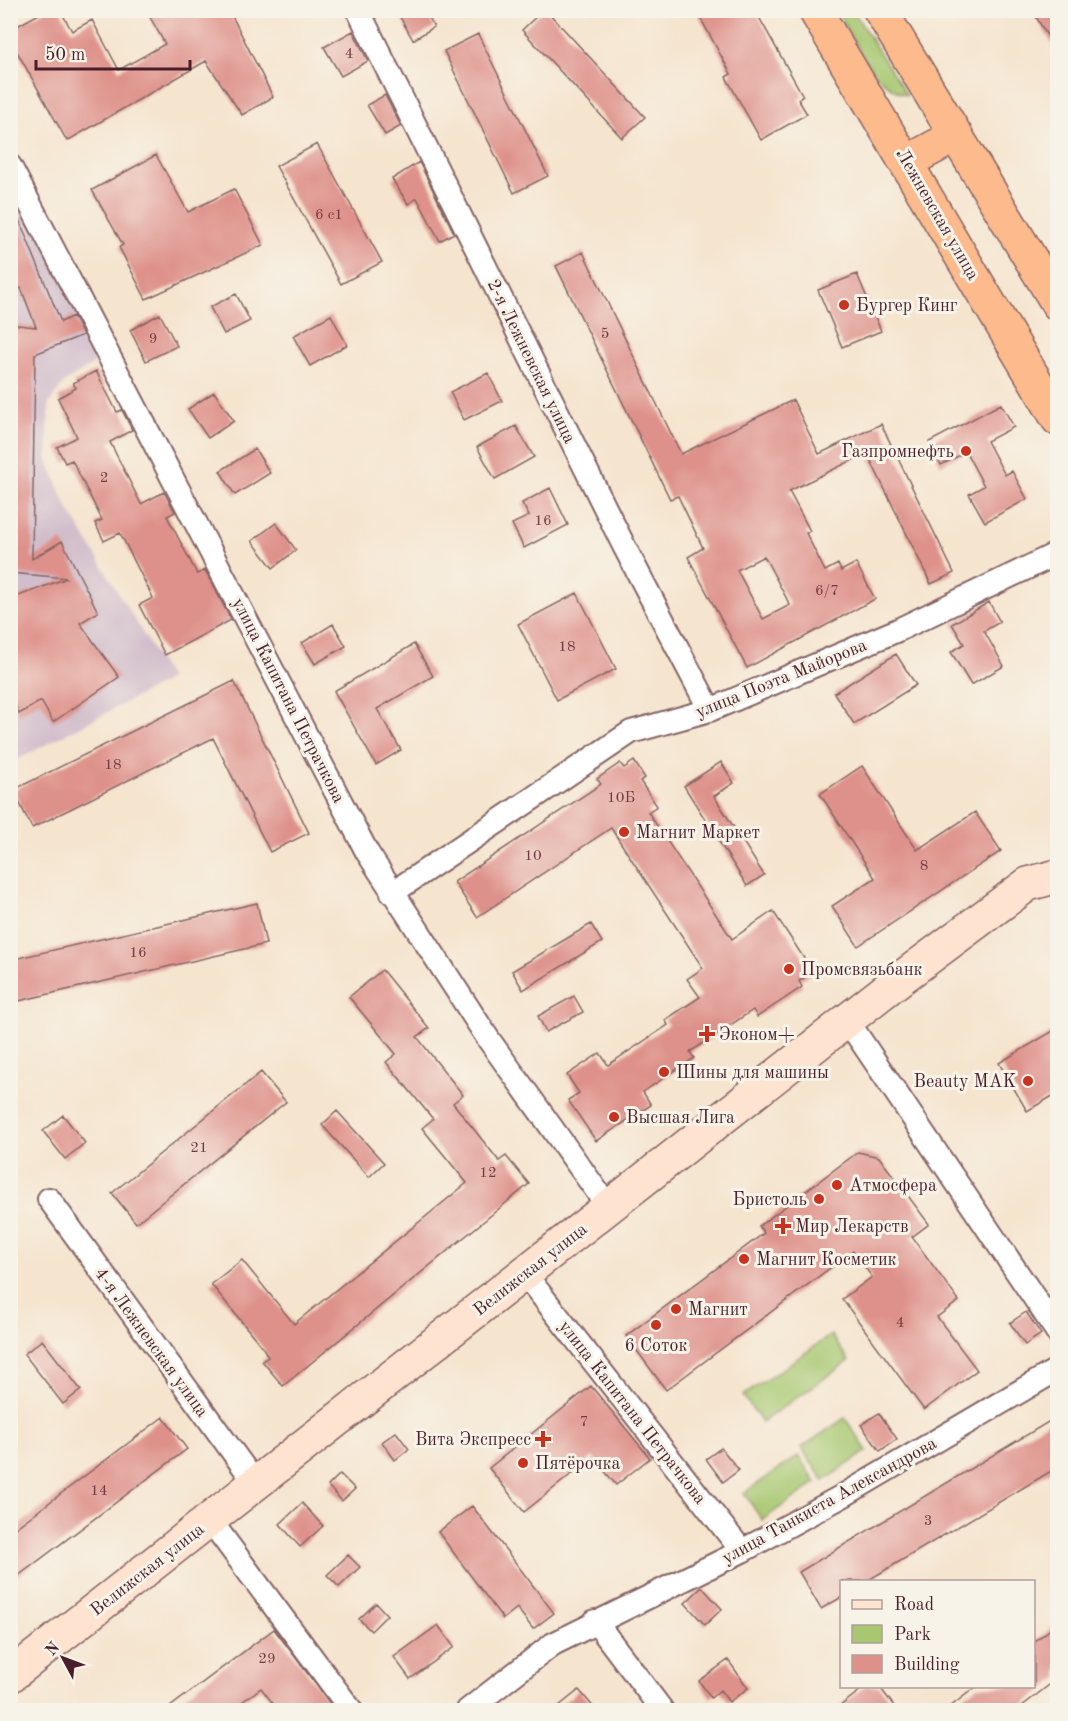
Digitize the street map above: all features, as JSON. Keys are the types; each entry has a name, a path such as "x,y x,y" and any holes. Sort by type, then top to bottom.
{"highway":[{"name":"Лежневская улица","path":"815,10 1058,419"},
{"path":"880,10 1058,304"},
{"path":"907,162 955,136"}],"main road":[{"name":"Велижская улица","path":"10,1676 847,1020 1028,885 1058,876"}],"street":[{"name":"2-я Лежневская улица","path":"358,10 625,548 710,710"},
{"name":"улица Капитана Петрачкова","path":"10,166 367,852 489,1040 609,1208"},
{"name":"улица Поэта Майорова","path":"392,892 632,732 710,710 898,630 1058,553"},
{"path":"847,1020 1058,1333"},
{"name":"4-я Лежневская улица","path":"49,1199 256,1484"},
{"name":"улица Капитана Петрачкова","path":"525,1273 742,1551"},
{"name":"улица Танкиста Александрова","path":"468,1710 554,1644 595,1621 742,1551 855,1488 1058,1369"},
{"path":"210,1520 351,1710"},
{"path":"595,1621 662,1710"}],"shaded area":[{"path":"10,148 111,353 65,382 49,403 47,458 66,505 170,679 11,763"}],"green space":[{"path":"837,11 853,11 907,95 895,90 874,72"},
{"path":"831,1335 849,1361 762,1422 743,1396"},
{"path":"845,1418 867,1451 824,1481 801,1448"},
{"path":"798,1456 816,1483 762,1520 744,1493"}],"building":[{"path":"46,10 60,10 72,31 92,20 119,70 165,44 146,10 229,10 273,97 242,115 206,61 67,141 10,39 10,30"},
{"path":"396,10 425,10 434,27 413,40"},
{"path":"543,10 546,10 645,117 622,138 522,30"},
{"path":"696,10 755,10 803,96 798,99 807,114 761,140 726,77 731,74"},
{"path":"1032,10 1058,10 1058,54"},
{"path":"353,31 368,61 341,76 324,47"},
{"path":"478,34 548,176 514,193 444,51"},
{"path":"385,95 401,126 385,135 367,105"},
{"path":"317,144 382,262 341,284 276,166"},
{"path":"156,155 188,212 234,189 263,245 146,299 119,247 123,245 92,190"},
{"path":"419,162 454,233 440,241 417,198 408,204 392,179"},
{"path":"11,200 61,322 73,316 83,335 35,354 32,559 62,541 98,612 80,623 119,677 53,722 41,701 19,714 10,692 10,599 67,578 10,573 10,324 36,327 21,288 10,292"},
{"path":"583,252 681,454 793,400 819,454 881,424 954,573 931,584 867,453 789,491 810,531 806,533 825,571 838,564 841,571 856,563 875,599 747,668 688,557 703,548 678,496 670,499 556,266","holes":["764,556 790,605 763,619 737,570"]},
{"path":"857,274 881,331 842,347 818,290"},
{"path":"236,294 250,321 224,334 210,307"},
{"path":"160,314 177,346 146,361 130,330"},
{"path":"331,315 347,345 310,366 293,336"},
{"path":"96,371 117,412 122,410 132,430 110,442 141,504 164,492 175,512 167,516 197,574 205,570 231,620 165,655 139,605 153,598 120,533 104,541 95,523 102,520 72,460 65,463 57,447 77,437 58,398 76,388 73,383"},
{"path":"488,373 502,401 464,420 450,392"},
{"path":"214,392 234,421 208,438 188,409"},
{"path":"1001,404 1014,427 987,441 1005,475 1012,471 1027,499 985,522 969,494 984,486 966,452 941,465 929,442"},
{"path":"516,426 534,457 495,479 477,447"},
{"path":"255,449 270,473 235,495 220,471"},
{"path":"550,488 568,525 524,548 512,524 529,516 522,503"},
{"path":"276,523 296,550 273,568 252,541"},
{"path":"577,593 616,669 557,700 518,624"},
{"path":"989,602 1000,622 984,631 1004,666 971,685 951,652 964,644 952,624"},
{"path":"333,624 346,646 315,664 302,643"},
{"path":"414,644 433,676 377,709 401,750 376,765 334,691"},
{"path":"896,654 916,685 854,724 834,693"},
{"path":"234,681 309,833 270,852 213,738 32,828 13,790"},
{"path":"634,761 645,778 640,781 657,806 648,812 732,939 773,911 813,972 799,981 802,987 757,1017 753,1010 690,1052 694,1058 643,1092 651,1105 596,1141 568,1100 579,1093 567,1075 600,1053 608,1065 668,1025 665,1020 700,997 687,979 703,968 611,828 477,917 454,882 601,784 597,779 620,763 624,768"},
{"path":"721,762 734,783 714,796 764,875 747,886 684,786"},
{"path":"862,766 917,850 975,812 1001,851 858,946 832,906 875,878 820,794"},
{"path":"257,903 266,944 10,1003 10,960"},
{"path":"591,924 602,942 523,990 512,971"},
{"path":"382,970 429,1028 417,1037 463,1095 453,1103 499,1161 506,1156 529,1184 283,1386 262,1361 268,1357 263,1348 211,1284 242,1260 294,1324 467,1183 422,1128 433,1119 386,1062 396,1054 349,997"},
{"path":"574,996 583,1012 546,1032 538,1016"},
{"path":"1058,1028 1058,1093 1027,1111 999,1063"},
{"path":"261,1072 286,1102 136,1223 112,1193"},
{"path":"337,1111 384,1163 369,1177 322,1125"},
{"path":"63,1115 85,1143 65,1159 43,1131"},
{"path":"858,1152 879,1157 929,1224 912,1237 959,1301 937,1317 977,1370 924,1410 842,1299 872,1277 853,1251 666,1390 626,1336 764,1233 759,1226"},
{"path":"1026,1312 1041,1334 1025,1345 1010,1323"},
{"path":"42,1340 81,1390 63,1404 24,1354"},
{"path":"591,1386 650,1458 616,1485 593,1457 524,1512 489,1468"},
{"path":"879,1413 897,1439 880,1451 861,1425"},
{"path":"1058,1416 1058,1467 869,1580 840,1580 840,1598 821,1609 799,1572"},
{"path":"163,1417 187,1449 10,1582 10,1532"},
{"path":"396,1432 409,1449 395,1460 382,1442"},
{"path":"721,1448 739,1470 723,1482 706,1459"},
{"path":"340,1474 355,1489 342,1501 328,1486"},
{"path":"302,1503 323,1526 300,1547 280,1524"},
{"path":"472,1506 554,1613 533,1629 517,1608 503,1619 438,1532"},
{"path":"348,1555 360,1567 339,1587 327,1575"},
{"path":"702,1587 722,1609 705,1625 685,1603"},
{"path":"376,1603 387,1615 371,1631 359,1619"},
{"path":"1058,1623 1058,1678 1017,1710 946,1710 974,1688 1035,1688 1035,1641"},
{"path":"438,1625 454,1647 410,1679 394,1657"},
{"path":"274,1629 335,1710 278,1710 261,1688 231,1710 166,1710"},
{"path":"728,1660 748,1688 729,1702 720,1690 711,1698 699,1681"},
{"path":"863,1688 880,1688 897,1710 835,1710"},
{"path":"579,1690 596,1710 554,1710"}],"place":[{"name":"Бургер Кинг","path":"844,305"},
{"name":"Газпромнефть","path":"966,451"},
{"name":"Магнит Маркет","path":"624,832"},
{"name":"Промсвязьбанк","path":"789,969"},
{"name":"Эконом+","path":"707,1034"},
{"name":"Шины для машины","path":"664,1072"},
{"name":"Beauty MAK","path":"1028,1081"},
{"name":"Высшая Лига","path":"614,1117"},
{"name":"Атмосфера","path":"837,1185"},
{"name":"Бристоль","path":"819,1199"},
{"name":"Мир Лекарств","path":"783,1226"},
{"name":"Магнит Косметик","path":"744,1259"},
{"name":"Магнит","path":"676,1309"},
{"name":"6 Соток","path":"656,1325"},
{"name":"Вита Экспресс","path":"543,1439"},
{"name":"Пятёрочка","path":"523,1463"}]}
